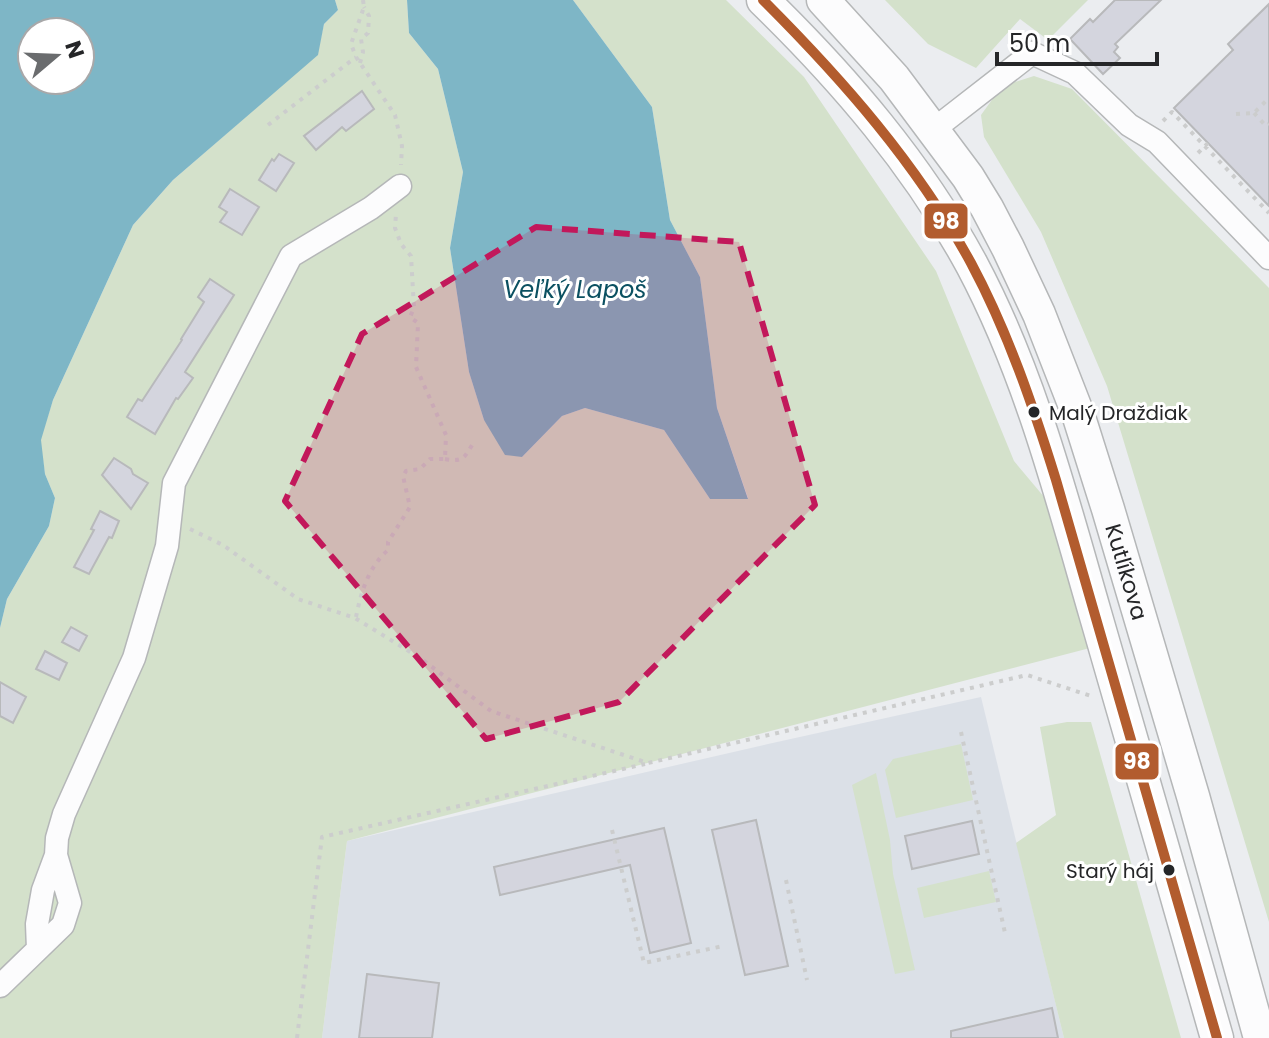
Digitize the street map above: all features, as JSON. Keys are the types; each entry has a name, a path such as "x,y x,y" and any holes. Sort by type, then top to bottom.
{"main road":[{"name":"Kutlíkova","path":"763,0 837,76 933,199 988,297 1007,340 1047,447 1217,1038"},
{"name":"Kutlíkova","path":"823,0 894,78 981,198 1016,263 1053,348 1108,509 1261,1031"},
{"path":"901,155 933,130"}],"street":[{"path":"933,130 1032,53 1075,73 1129,125 1157,142 1269,258"},
{"path":"0,986 63,925 70,903 56,855 57,838 64,814 134,658 167,546 174,483 291,256 371,208 400,186"}],"path":[{"path":"360,63 363,52 361,39 368,33 369,16 363,0"},
{"path":"364,7 351,44 356,57 395,115 402,146 395,228 401,244 411,256 414,308 410,317 418,323 416,367 446,435 445,459"},
{"path":"268,125 356,57"},
{"path":"1236,114 1254,113 1269,98"},
{"path":"1155,130 1172,112 1269,213"},
{"path":"1254,113 1266,126 1269,124"},
{"path":"355,618 362,589 377,560 388,550 388,542 410,507 403,476 406,471 420,469 430,459 457,461 465,458 475,440"},
{"path":"170,520 223,545 298,599 355,618 420,658 491,711 648,763"},
{"path":"297,1038 322,837 1027,675 1101,700"},
{"path":"961,732 1005,933"},
{"path":"612,830 644,963 723,946"},
{"path":"786,880 807,980"}],"highlighted area":[{"path":"536,227 739,242 815,505 619,702 486,739 285,501 362,334"}],"shaded area":[{"path":"981,697 1064,1038 322,1038 347,841"}],"green space":[{"path":"335,0 407,0 409,33 438,69 463,172 450,248 469,372 484,420 522,457 562,416 585,408 664,430 710,499 748,498 717,408 700,277 670,220 652,107 573,0 726,0 804,77 936,271 1014,461 1050,504 1090,648 347,841 322,1038 0,1038 0,628 7,599 49,526 55,498 45,474 40,440 53,400 133,225 173,180 317,55 324,24 338,10"},
{"path":"885,0 1088,0 1048,40 1020,19 976,68 928,44"},
{"path":"1034,76 1072,89 1269,288 1269,922 1107,386 1041,232 984,137 981,115 1002,86"},
{"path":"1091,722 1181,1038 1064,1038 1016,843 1056,815 1040,727"},
{"path":"961,744 973,800 896,818 885,770 893,759"},
{"path":"876,773 890,840 893,874 915,970 895,974 852,785"},
{"path":"989,871 996,902 924,918 917,888"}],"water":[{"path":"0,0 335,0 338,10 324,24 318,55 173,180 133,225 53,400 41,440 45,474 55,498 49,526 7,599 0,628"},
{"name":"Veľký Lapoš","path":"407,0 573,0 652,107 670,220 700,277 717,408 748,499 710,499 664,430 585,408 562,416 522,457 505,455 484,420 469,372 450,248 463,172 438,69 409,33"}],"building":[{"path":"1115,0 1161,0 1115,44 1118,47 1114,52 1120,58 1103,74 1070,39"},
{"path":"1269,4 1269,206 1174,108 1233,50 1228,44"},
{"path":"362,91 374,109 346,131 342,127 316,150 304,136"},
{"path":"279,154 294,163 276,191 259,180 272,159 274,161"},
{"path":"230,189 259,207 242,235 220,222 227,212 219,207"},
{"path":"210,279 234,295 185,372 193,378 176,398 155,434 127,417 138,399 142,401 182,340 204,302 198,297"},
{"path":"114,458 148,483 131,509 102,475"},
{"path":"100,511 119,521 89,574 74,567 94,530 91,529"},
{"path":"71,627 87,636 79,651 62,642"},
{"path":"45,651 67,663 59,680 36,669"},
{"path":"0,682 26,697 13,723 0,716"},
{"path":"756,820 788,966 745,975 712,830"},
{"path":"972,821 979,854 912,869 905,836"},
{"path":"664,828 691,943 650,953 630,865 500,895 494,867"},
{"path":"367,974 439,983 432,1038 359,1038"},
{"path":"1052,1008 1058,1038 951,1038 951,1031"}],"transit line":[{"name":"98","path":"763,0 850,92 903,157 950,227 997,316 1029,397 1056,480 1217,1038"}],"place":[{"name":"Malý Draždiak","path":"1034,412"},
{"name":"Starý háj","path":"1169,870"}]}
